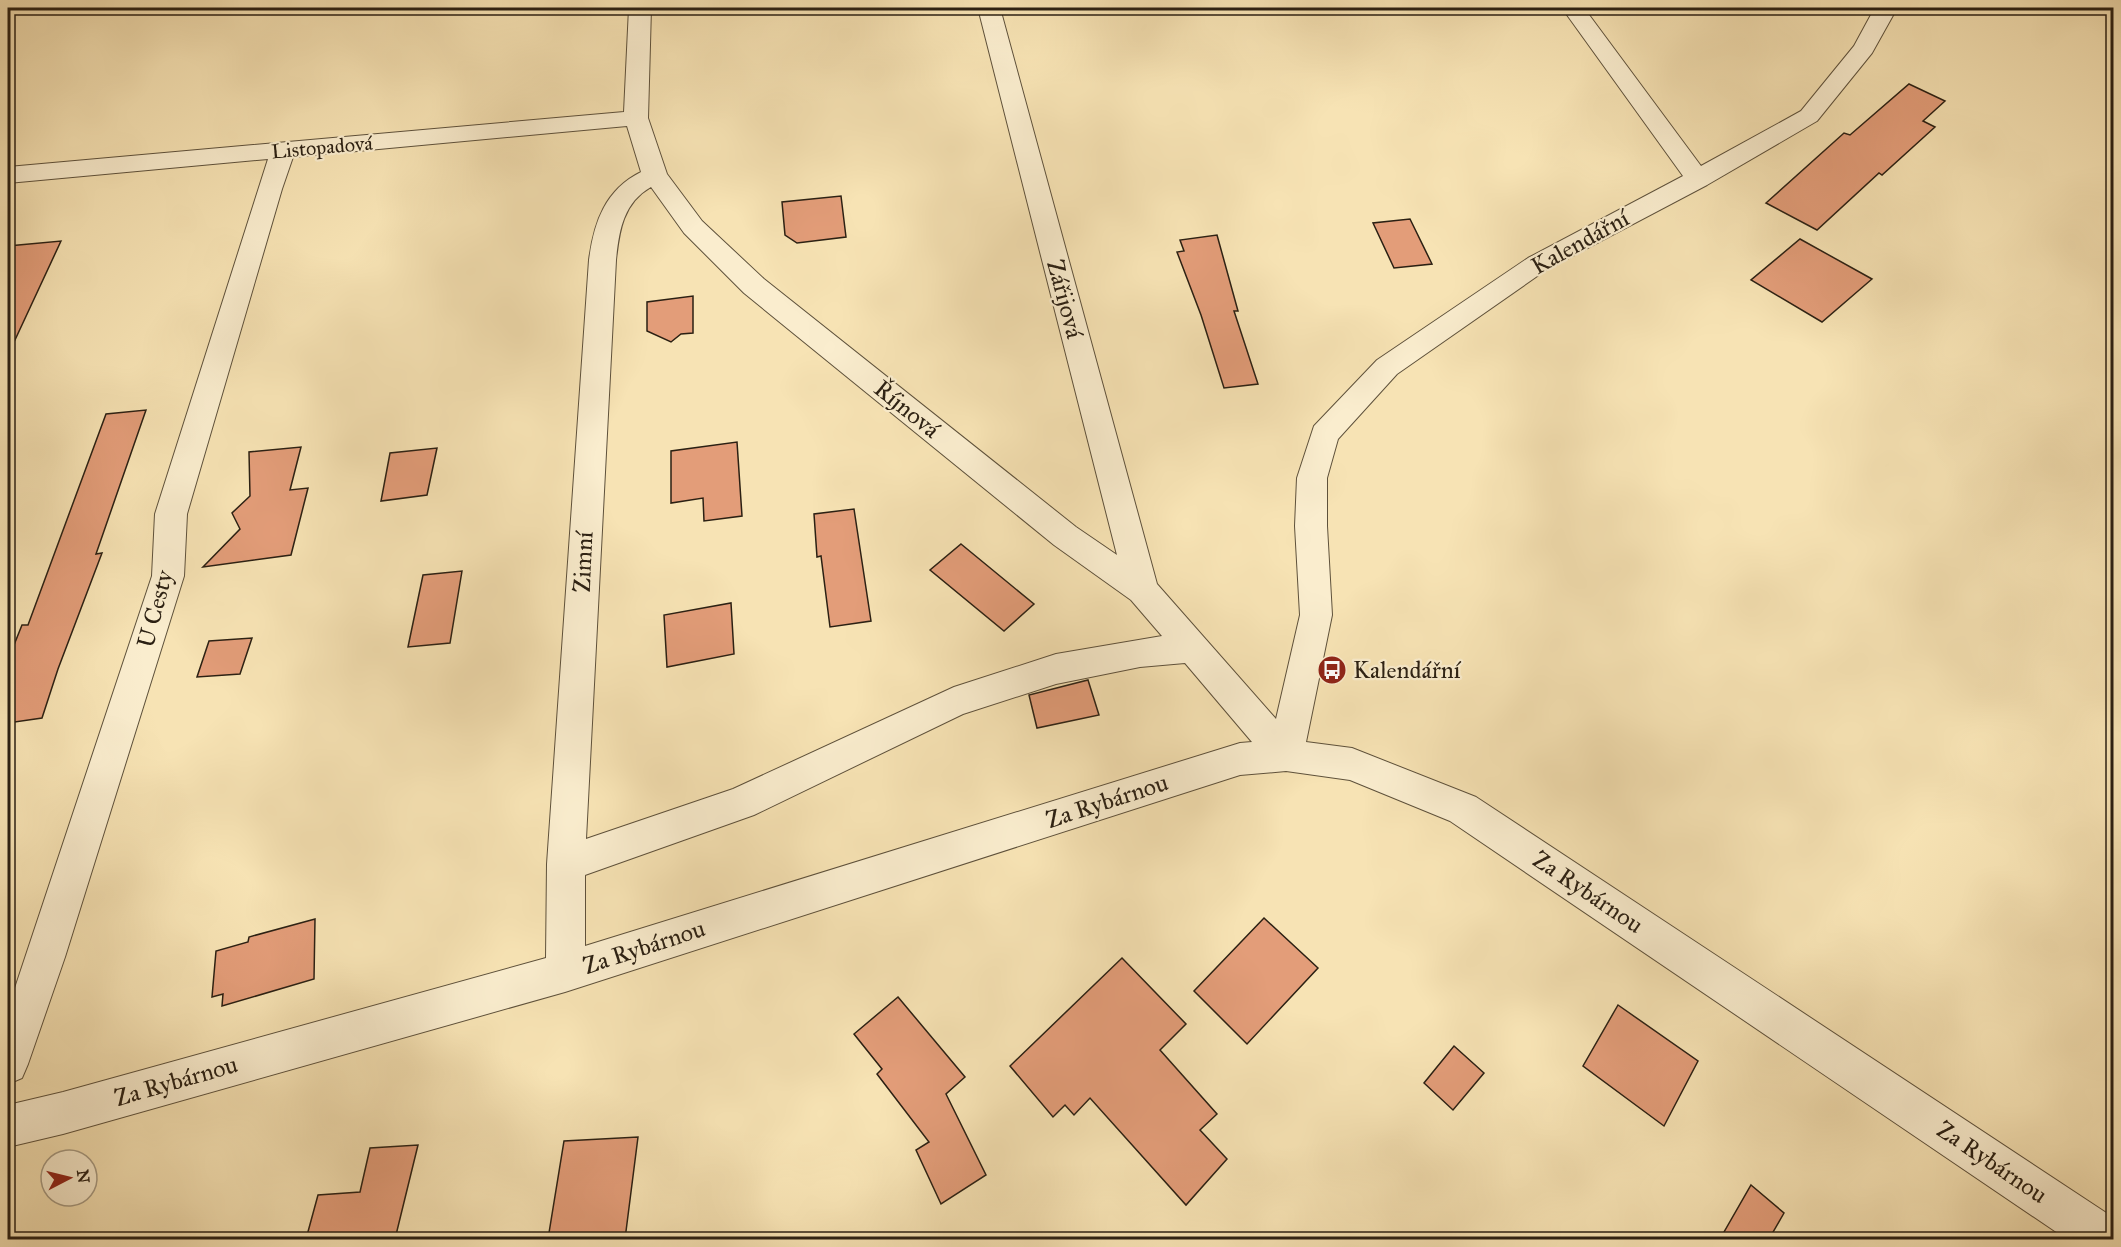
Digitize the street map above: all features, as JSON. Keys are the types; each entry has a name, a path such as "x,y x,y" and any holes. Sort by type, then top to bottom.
{"street":[{"name":"Říjnová","path":"640,8 636,118 655,175 693,227 754,286 1065,536 1142,590 1286,755"},
{"name":"Zářijová","path":"989,8 1142,590"},
{"path":"1573,8 1698,179"},
{"name":"Kalendářní","path":"1286,755 1316,615 1311,526 1312,478 1324,434 1387,367 1537,264 1698,179 1809,116 1864,48 1885,10 1882,8"},
{"name":"Listopadová","path":"8,175 636,118"},
{"name":"U Cesty","path":"8,1064 46,957 168,576 171,514 269,189 283,151"},
{"name":"Zimní","path":"565,972 566,864 601,277 607,228 618,201 630,190 655,175"},
{"path":"566,864 741,802 954,702 1056,669 1140,653 1193,648"},
{"name":"Za Rybárnou","path":"8,1126 63,1113 565,972 1240,759 1286,755 1352,764 1463,809 2107,1239"}],"building":[{"path":"1909,84 1945,101 1923,121 1935,127 1882,175 1879,173 1817,230 1766,203 1844,133 1850,135"},
{"path":"841,196 846,237 797,243 785,235 782,202"},
{"path":"1410,219 1432,264 1394,268 1373,223"},
{"path":"1217,235 1238,311 1234,311 1258,384 1224,388 1201,315 1177,252 1184,251 1180,240"},
{"path":"1800,239 1872,279 1822,322 1751,280"},
{"path":"61,241 8,355 8,246"},
{"path":"693,296 693,333 681,334 671,342 647,331 647,302"},
{"path":"146,410 96,554 102,553 42,718 8,723 8,660 22,625 28,625 106,414"},
{"path":"737,442 742,516 704,521 703,498 671,503 671,451"},
{"path":"301,447 290,490 308,488 291,555 203,567 240,529 232,513 250,496 249,452"},
{"path":"437,448 427,495 381,501 390,453"},
{"path":"854,509 871,621 830,627 821,556 817,557 814,514"},
{"path":"961,544 1034,604 1004,631 930,570"},
{"path":"462,571 450,643 408,647 423,575"},
{"path":"731,603 734,654 667,667 664,615"},
{"path":"252,638 240,674 197,677 209,641"},
{"path":"1088,680 1099,715 1037,728 1029,695"},
{"path":"1264,918 1318,968 1247,1044 1194,991"},
{"path":"315,919 314,979 222,1006 223,994 212,997 216,951 248,942 249,937"},
{"path":"1122,958 1186,1024 1160,1050 1217,1114 1200,1130 1227,1159 1186,1205 1090,1098 1074,1115 1065,1105 1053,1117 1010,1066"},
{"path":"898,997 965,1077 946,1094 986,1175 941,1204 916,1150 929,1142 877,1074 882,1069 854,1034"},
{"path":"1618,1005 1698,1061 1664,1126 1583,1066"},
{"path":"1454,1046 1484,1073 1453,1110 1424,1083"},
{"path":"638,1137 625,1239 548,1239 564,1141"},
{"path":"418,1145 395,1239 306,1239 318,1195 360,1192 370,1148"},
{"path":"1751,1185 1784,1213 1769,1239 1720,1239"}],"place":[{"name":"Kalendářní","path":"1332,670"}]}
